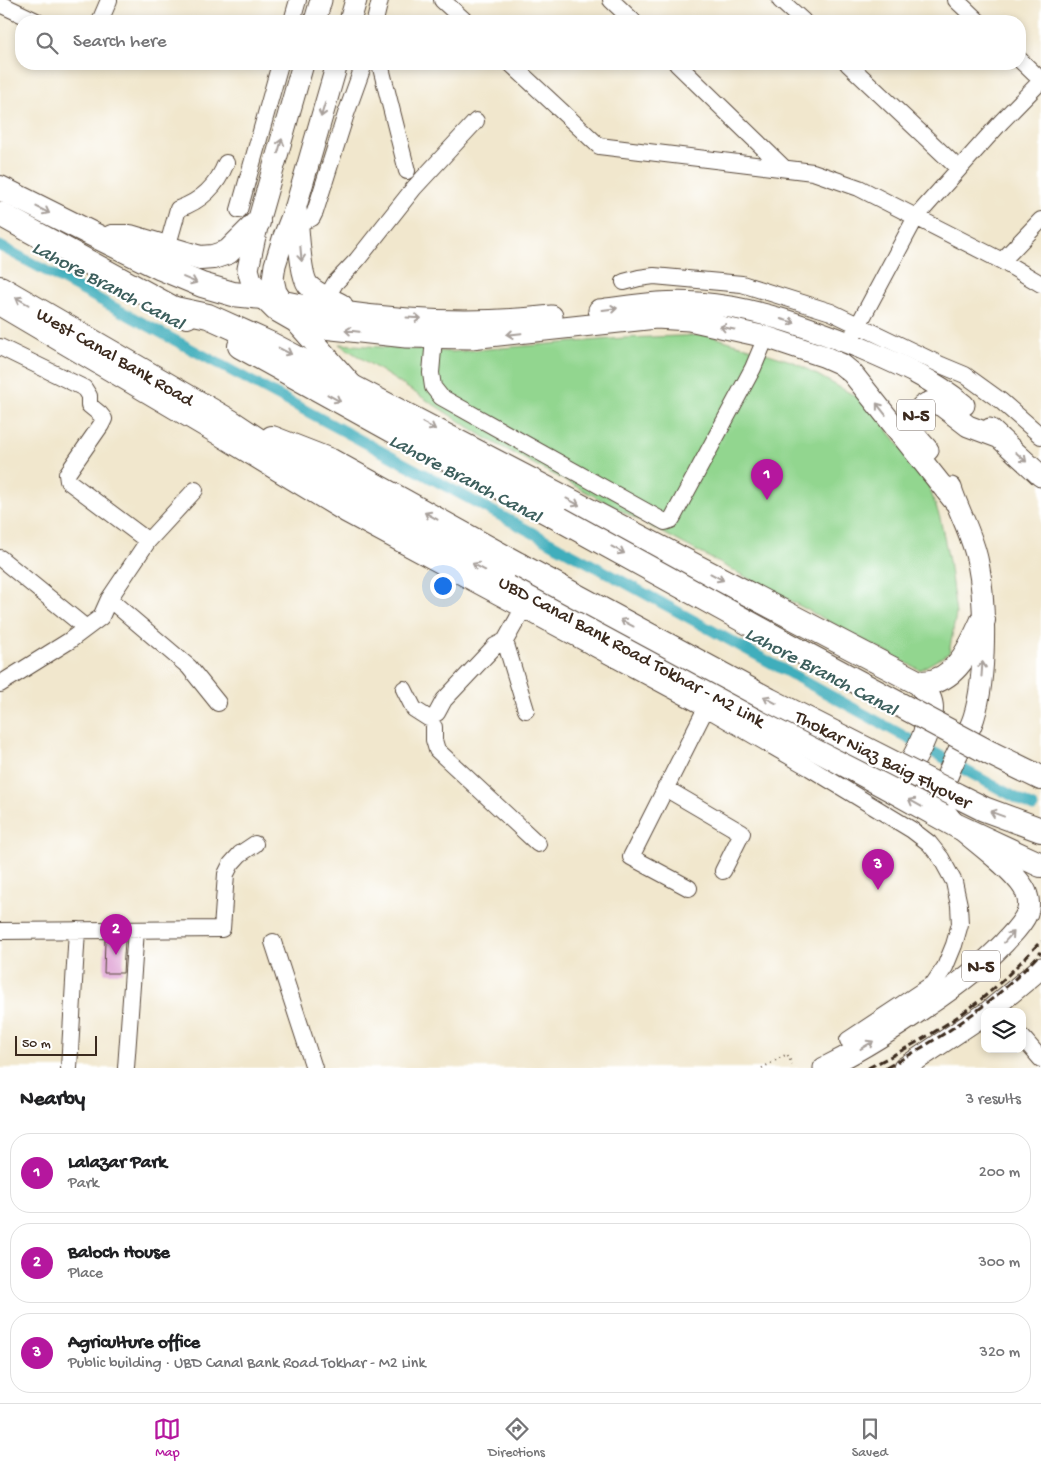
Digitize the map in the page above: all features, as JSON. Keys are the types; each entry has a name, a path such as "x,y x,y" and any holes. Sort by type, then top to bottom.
{"highway":[{"path":"0,188 161,268 202,285 233,294 271,299"},
{"path":"0,214 805,654 1041,778"},
{"path":"96,236 130,237 200,258 213,257 228,252 236,246 248,216"},
{"name":"West Canal Bank Road","path":"0,288 231,422"},
{"path":"175,310 208,316 270,344 919,683 926,693 931,707 927,729 908,767 895,782 886,786"},
{"name":"Thokar Niaz Baig Flyover","path":"231,422 331,461 519,566 769,700 984,809 1041,830"},
{"name":"UBD Canal Bank Road Tokhar - M2 Link","path":"231,422 321,482 957,826 1041,865"},
{"path":"919,683 935,682 956,666 972,645 983,620"}],"main road":[{"path":"317,15 321,0"},
{"path":"352,15 356,0"},
{"path":"301,70 248,216 248,269 251,280 271,299 275,310 296,322 394,431"},
{"path":"271,299 275,265 282,239 297,214 335,70"},
{"path":"297,214 303,271 308,285 320,294 357,313"},
{"path":"271,299 357,313 427,319 485,320 543,317 652,304 696,302 726,306 792,322 854,334 958,399 1000,438"},
{"path":"296,322 332,329 406,337 471,338 656,318 689,320 766,337 823,356 840,364 863,385 955,502"},
{"name":"N-5","path":"824,1068 850,1055 887,1024 928,1005 956,986 995,952 1021,922 1027,913 1029,905 1027,893 1016,876 957,826 945,811 941,796 944,784 974,717 981,681 983,652 982,594 978,562 967,528 955,502 946,470 915,433 914,423 917,413 925,404 935,402 968,426 1000,438 1041,476"},
{"name":"N-5","path":"993,1008 1041,968"},
{"path":"904,1068 981,1017"}],"street":[{"path":"103,15 109,0"},
{"path":"294,15 298,0"},
{"path":"376,15 380,0"},
{"path":"442,0 458,15"},
{"path":"611,0 627,15"},
{"path":"780,0 796,15"},
{"path":"956,0 972,15"},
{"path":"0,4 23,15"},
{"path":"840,364 916,217 1001,122 1041,81 1026,66"},
{"path":"248,216 279,70"},
{"path":"297,214 312,218 316,212 346,114 362,70"},
{"path":"381,70 406,171"},
{"path":"517,70 599,146 784,168 813,172 836,178 1002,261 1041,284"},
{"path":"683,70 784,168"},
{"path":"854,70 959,169"},
{"path":"327,297 335,283 357,260 414,188 476,121"},
{"path":"167,248 178,209 204,196 215,184 226,163"},
{"path":"1002,261 1041,220"},
{"path":"624,282 654,276 742,284 823,309 854,334 965,375 1001,401 1041,436"},
{"path":"0,308 345,514 706,708 810,768 912,830 929,844 941,858 954,882 959,906 960,924 945,967 934,983 887,1024 848,1040"},
{"path":"434,338 430,373 434,387 441,397 665,522 673,517 753,368 766,337"},
{"path":"0,347 84,388 89,396 89,405 104,419 67,474 68,481 148,542"},
{"path":"84,388 96,365"},
{"path":"0,684 69,641 101,617 109,599 148,542 194,490"},
{"path":"0,558 86,628"},
{"path":"109,599 189,667 218,703"},
{"path":"523,609 505,641 495,646 444,700 433,719 434,740 437,750 538,844"},
{"path":"505,641 526,710"},
{"path":"404,688 414,709 433,719"},
{"path":"689,888 631,857 706,708"},
{"path":"665,788 742,833 723,871"},
{"path":"0,931 222,929 226,874 240,854 255,844"},
{"path":"69,1068 77,930"},
{"path":"126,1068 136,930"},
{"path":"273,942 314,1068"},
{"path":"928,1005 934,983"},
{"path":"1026,1042 1041,1059"},
{"path":"920,1068 942,1043"}],"path":[{"path":"762,1068 787,1054 794,1068"}],"green space":[{"path":"708,335 794,362 866,402 927,481 940,518 949,561 956,614 949,653 920,670 489,440 339,344 452,352 624,338"}],"building":[{"path":"105,940 125,940 123,973 104,973"}],"waterway":[{"name":"Lahore Branch Canal","path":"0,246 611,575 913,741"},
{"name":"Lahore Branch Canal","path":"925,748 950,761"},
{"name":"Lahore Branch Canal","path":"961,768 1033,807"}],"railway":[{"path":"868,1068 921,1040 981,1000 1041,941"},
{"path":"886,1068 928,1044 969,1017 1007,986 1041,952"}],"place":[{"name":"Lalazar Park","path":"767,500"},
{"name":"Agriculture office","path":"878,890"},
{"name":"Baloch House","path":"116,955"}]}
